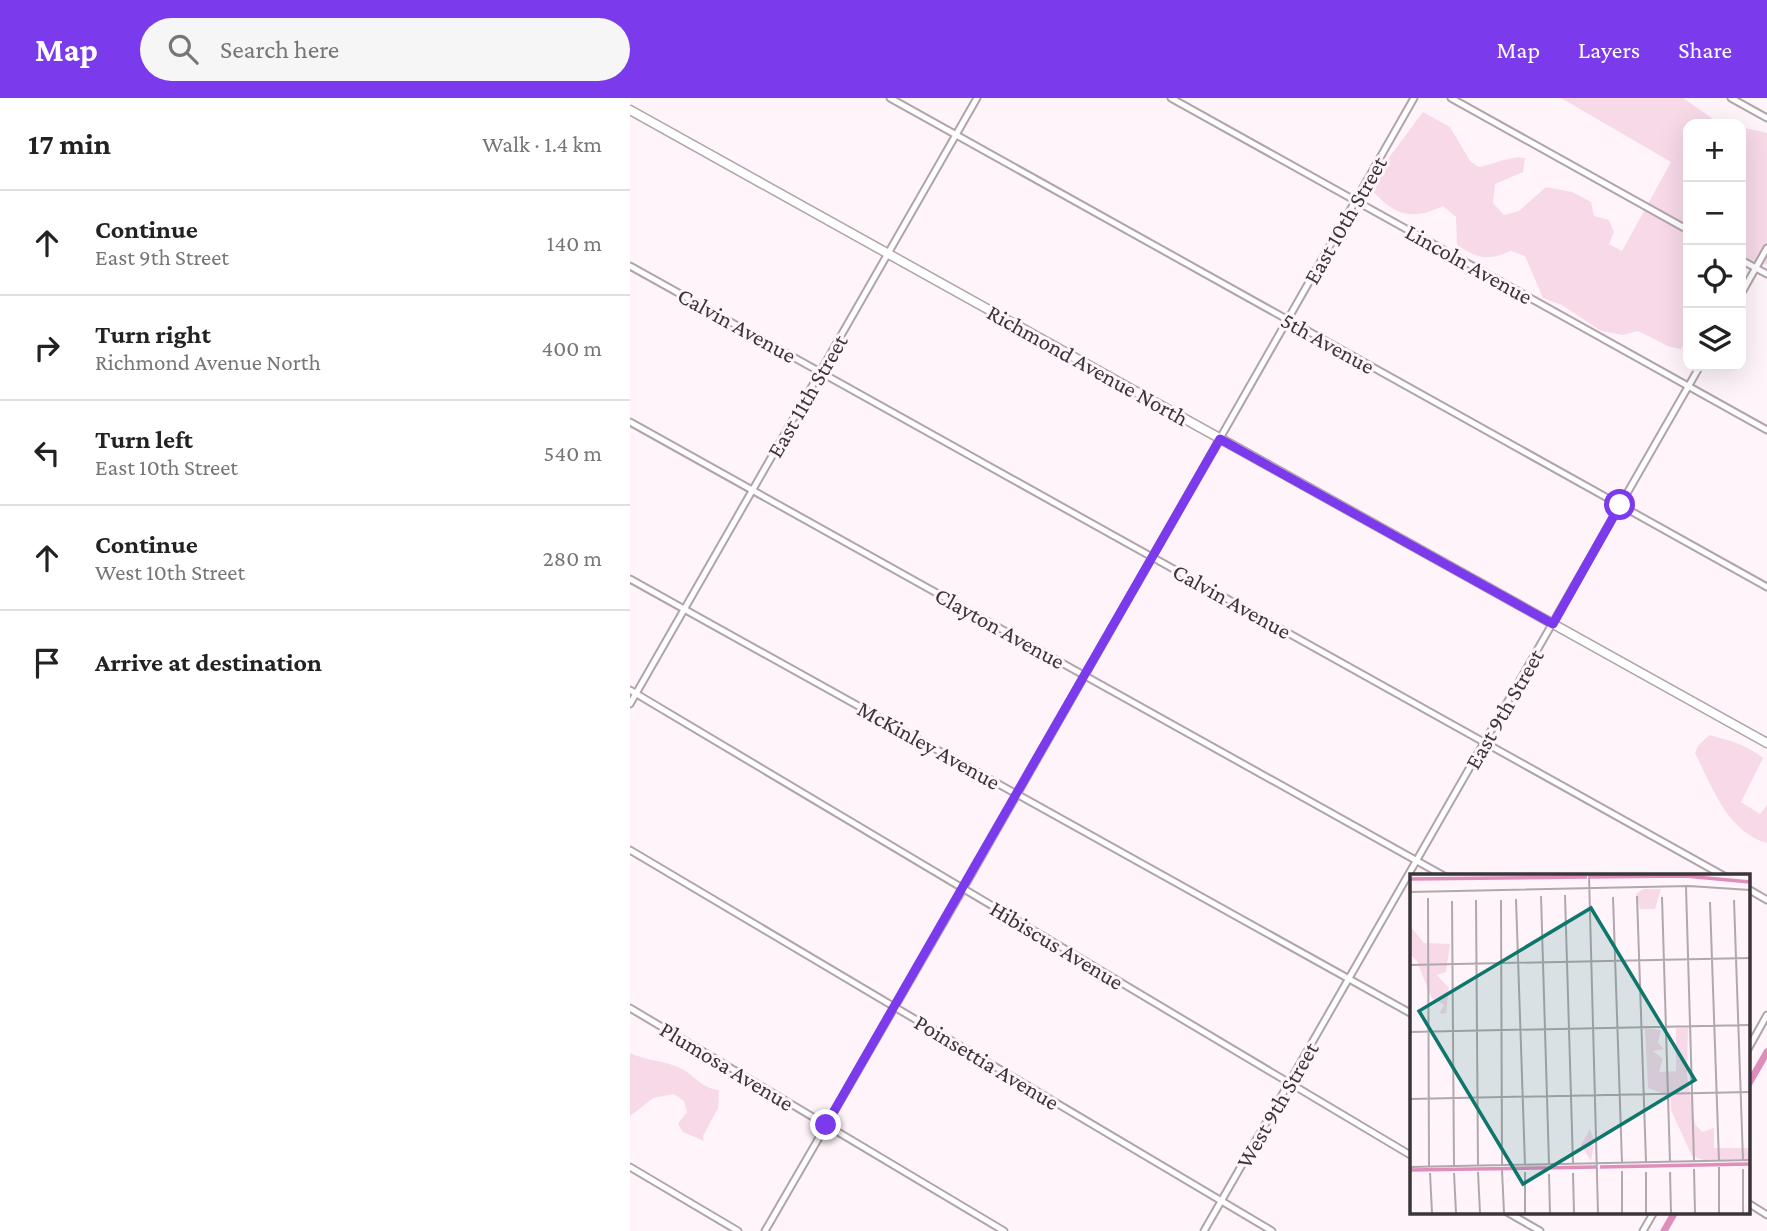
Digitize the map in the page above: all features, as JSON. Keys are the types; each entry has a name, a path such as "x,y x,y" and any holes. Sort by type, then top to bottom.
{"street":[{"name":"5th Avenue","path":"890,98 1767,587"},
{"name":"East 11th Street","path":"630,704 633,692 753,490 977,98"},
{"name":"Lincoln Avenue","path":"1171,98 1767,430"},
{"name":"East 10th Street","path":"765,1231 1415,98"},
{"path":"1451,98 1683,227"},
{"path":"1731,98 1767,118"},
{"name":"Richmond Avenue North","path":"630,110 1767,743"},
{"path":"1746,285 1767,248"},
{"path":"1746,263 1767,274"},
{"name":"Calvin Avenue","path":"630,266 1720,874"},
{"name":"East 9th Street","path":"1350,979 1697,371"},
{"name":"Clayton Avenue","path":"630,422 1440,874"},
{"name":"McKinley Avenue","path":"630,579 1410,1013"},
{"name":"Hibiscus Avenue","path":"633,692 1410,1155"},
{"name":"Poinsettia Avenue","path":"630,850 1272,1231"},
{"path":"1750,890 1767,900"},
{"name":"West 9th Street","path":"1204,1231 1350,979"},
{"name":"Plumosa Avenue","path":"630,1008 1004,1231"},
{"path":"1750,1044 1767,1015"},
{"path":"630,1167 738,1231"},
{"path":"1750,1204 1767,1215"},
{"path":"1510,1214 1540,1231"},
{"path":"1643,1231 1653,1214"}],"shaded area":[{"path":"1561,98 1683,98 1713,119 1683,119 1681,349 1670,347 1638,331 1623,335 1601,331 1562,305 1543,298 1525,256 1511,251 1489,257 1472,253 1457,245 1456,217 1443,206 1429,212 1402,213 1386,204 1367,187 1423,112 1450,127 1470,161 1478,167 1525,158 1523,172 1495,184 1493,203 1504,215 1519,211 1546,187 1572,192 1591,202 1594,216 1609,220 1614,232 1609,244 1622,251 1671,162"},
{"path":"1746,128 1767,133 1767,264 1746,269"},
{"path":"1709,735 1744,746 1763,758 1741,802 1760,814 1767,805 1767,843 1741,829 1715,793 1695,753"},
{"path":"630,1053 674,1065 707,1087 719,1090 718,1108 703,1136 704,1141 683,1132 678,1124 687,1112 684,1101 674,1094 653,1098 630,1116"}],"waterway":[{"path":"1750,1082 1767,1052"},
{"path":"1664,1231 1674,1214"}],"route":[{"path":"826,1125 1220,439 1553,624 1620,505"}]}
